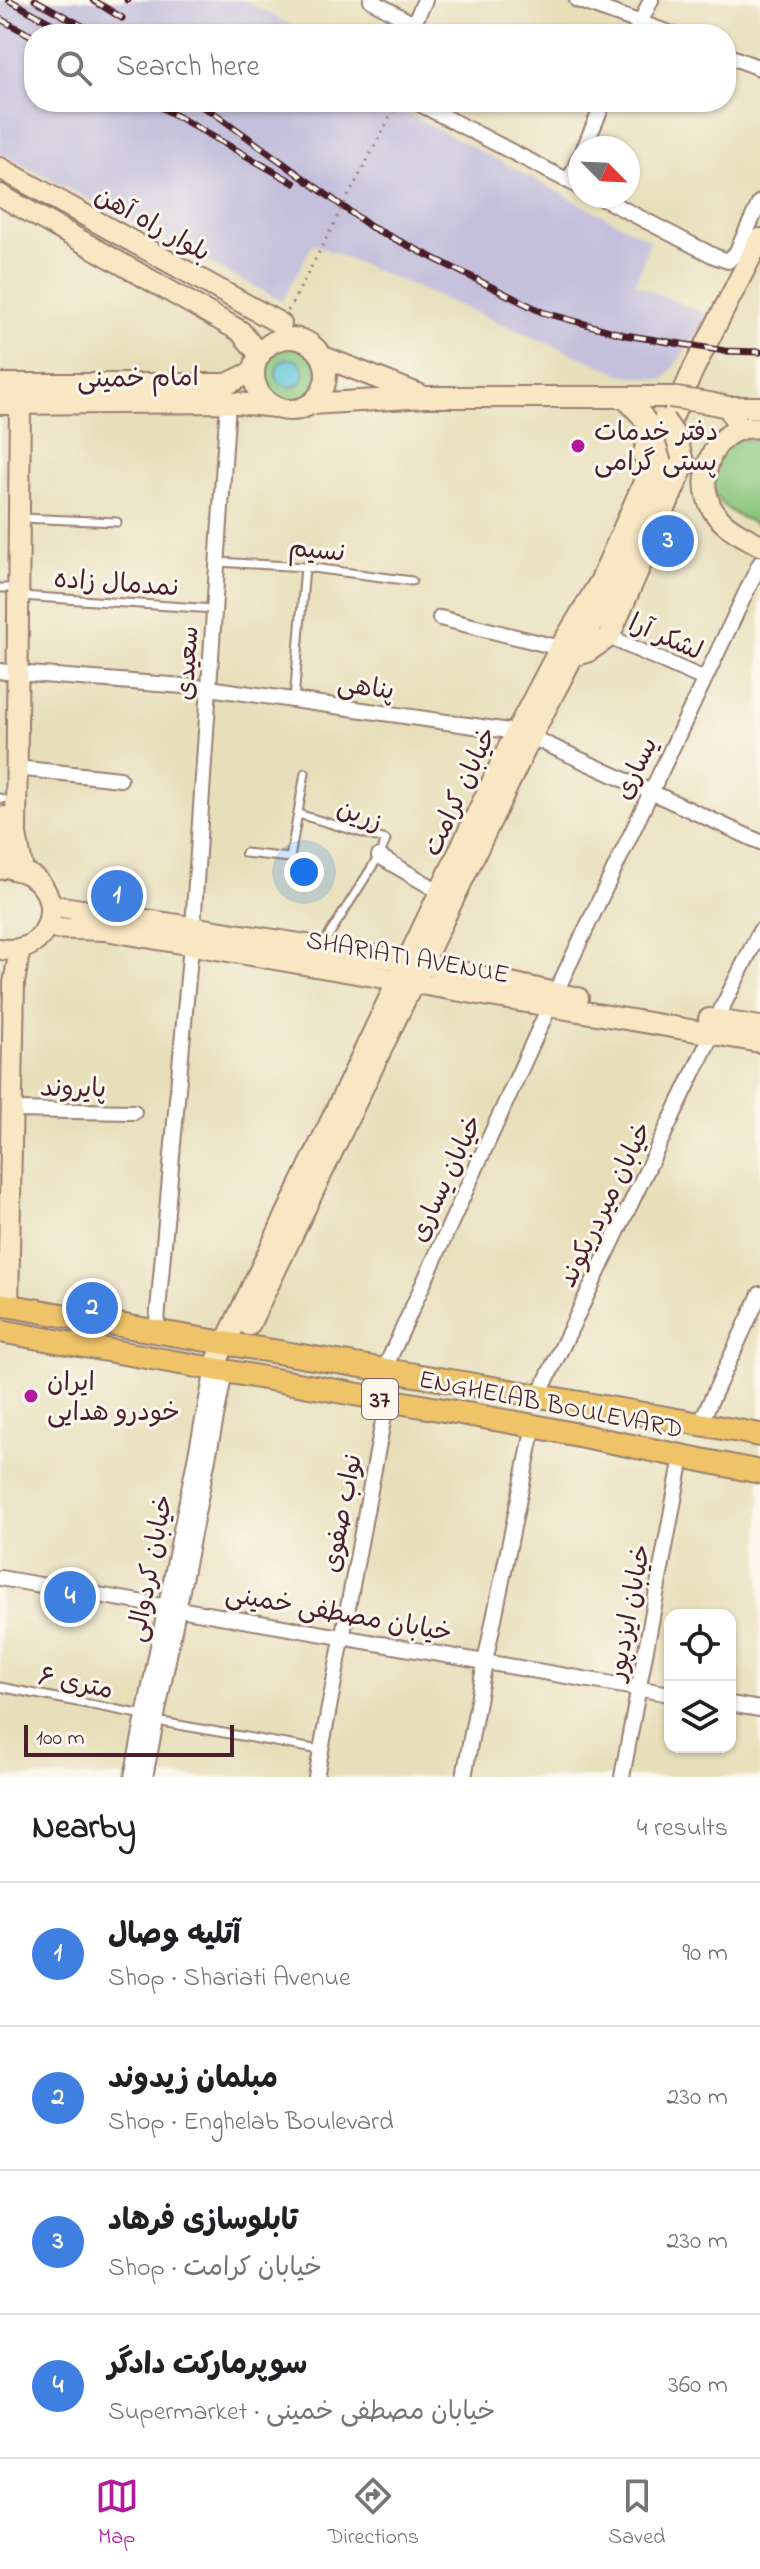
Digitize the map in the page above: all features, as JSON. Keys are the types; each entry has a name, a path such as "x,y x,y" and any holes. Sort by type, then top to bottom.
{"main road":[{"name":"بلوار راه آهن","path":"0,168 281,324"},
{"name":"بلوار راه آهن","path":"0,195 240,331 257,363"},
{"path":"65,232 77,211"},
{"name":"خیابان کرامت","path":"219,1370 406,982 440,892 566,652 694,368 760,239"},
{"name":"خیابان کرامت","path":"566,652 612,591 707,372 760,270"},
{"path":"311,404 326,382 326,368 321,356 313,345 300,340 284,338 270,344 257,363 257,387 275,407 287,410 311,404 426,397 670,397 718,405 760,407"},
{"path":"321,356 426,397"},
{"name":"امام خمینی","path":"8,396 227,384 257,363"},
{"path":"8,396 19,518 8,591"},
{"path":"6,1103 14,983 10,949 31,945 46,928 50,905 42,884 23,871 0,869 4,835 2,799 8,672 8,396"},
{"name":"امام خمینی","path":"8,396 228,402 275,407"},
{"path":"625,398 646,421 651,433 572,613 566,652 587,652 609,637 684,460"},
{"path":"625,398 649,406 664,420 716,514 735,532 760,545"},
{"path":"718,405 750,428"},
{"path":"704,492 710,457 723,440 750,428"},
{"path":"8,672 16,768 16,835 23,871"},
{"name":"خیابان کرامت","path":"413,962 523,735"},
{"name":"SHARIATI AVENUE","path":"50,905 406,982 714,1027 760,1042"},
{"name":"SHARIATI AVENUE","path":"46,928 321,947 413,962 552,1001"},
{"path":"0,969 6,1103 4,1305"},
{"name":"SHARIATI AVENUE","path":"714,1027 760,1027"},
{"name":"ENGHELAB BOULEVARD","path":"4,1305 385,1368 760,1435"},
{"name":"ENGHELAB BOULEVARD","path":"0,1331 534,1426 760,1472"}],"street":[{"path":"371,0 404,24"},
{"path":"413,24 425,0"},
{"path":"577,0 629,24"},
{"path":"640,24 651,0"},
{"path":"736,59 760,68"},
{"path":"435,112 568,181"},
{"path":"589,136 600,112"},
{"path":"621,208 728,261 736,253 760,202"},
{"name":"سعیدی","path":"156,1332 192,936 228,402"},
{"name":"یساری","path":"552,1001 760,563"},
{"path":"440,618 566,652"},
{"name":"لشکر آرا","path":"609,637 704,679"},
{"name":"پناهی","path":"8,672 209,688 523,735 760,842"},
{"path":"16,768 120,779"},
{"path":"379,856 440,892"},
{"name":"خیابان میردریکوند","path":"539,1395 760,931"},
{"name":"خیابان یساری","path":"385,1368 552,1001"},
{"name":"پایروند","path":"6,1103 134,1112"},
{"path":"700,1424 760,1294"},
{"name":"خیابان کردوالی","path":"132,1777 150,1718 219,1370"},
{"name":"نواب صفوی","path":"316,1777 387,1400"},
{"path":"464,1777 534,1426"},
{"name":"خیابان ایزدپور","path":"622,1777 682,1457"},
{"name":"خیابان مصطفی خمینی","path":"0,1578 664,1693"},
{"path":"736,1705 760,1709"},
{"name":"خیابان کردوالی","path":"145,1777 150,1718"}],"lane":[{"path":"19,518 117,522"},
{"name":"نسیم","path":"217,562 305,567 412,581"},
{"path":"294,700 305,567"},
{"name":"نمدمال زاده","path":"8,591 214,609"},
{"name":"زرین","path":"245,853 290,858 305,773"},
{"name":"زرین","path":"298,814 386,840 321,947"},
{"name":"۶ متری","path":"0,1687 320,1750"}],"path":[{"path":"296,296 392,112"}],"shaded area":[{"path":"0,0 244,0 288,24 24,24 24,112 405,112 568,197 568,208 589,208 650,240 635,284 710,316 664,380 623,375 313,244 282,301 0,153"}],"green space":[{"path":"290,347 309,355 317,374 309,393 290,401 271,393 263,374 271,355"},
{"path":"736,440 760,441 760,527 722,504 713,483 715,466 723,450"}],"water":[{"path":"290,359 300,363 304,373 300,383 290,387 280,383 276,373 280,363"}],"railway":[{"path":"9,0 53,24"},
{"path":"35,0 79,24"},
{"path":"93,0 122,18"},
{"path":"0,19 24,32"},
{"path":"170,112 294,183"},
{"path":"212,112 371,227 542,312 625,335 725,351 760,352"}],"place":[{"name":"دفتر خدمات پستی گرامی","path":"578,446"},
{"name":"تابلوسازی فرهاد","path":"668,541"},
{"name":"آتلیه وصال","path":"117,896"},
{"name":"مبلمان زیدوند","path":"92,1308"},
{"name":"ایران خودرو هدایی","path":"31,1396"},
{"name":"سوپرمارکت دادگر","path":"70,1597"}]}
